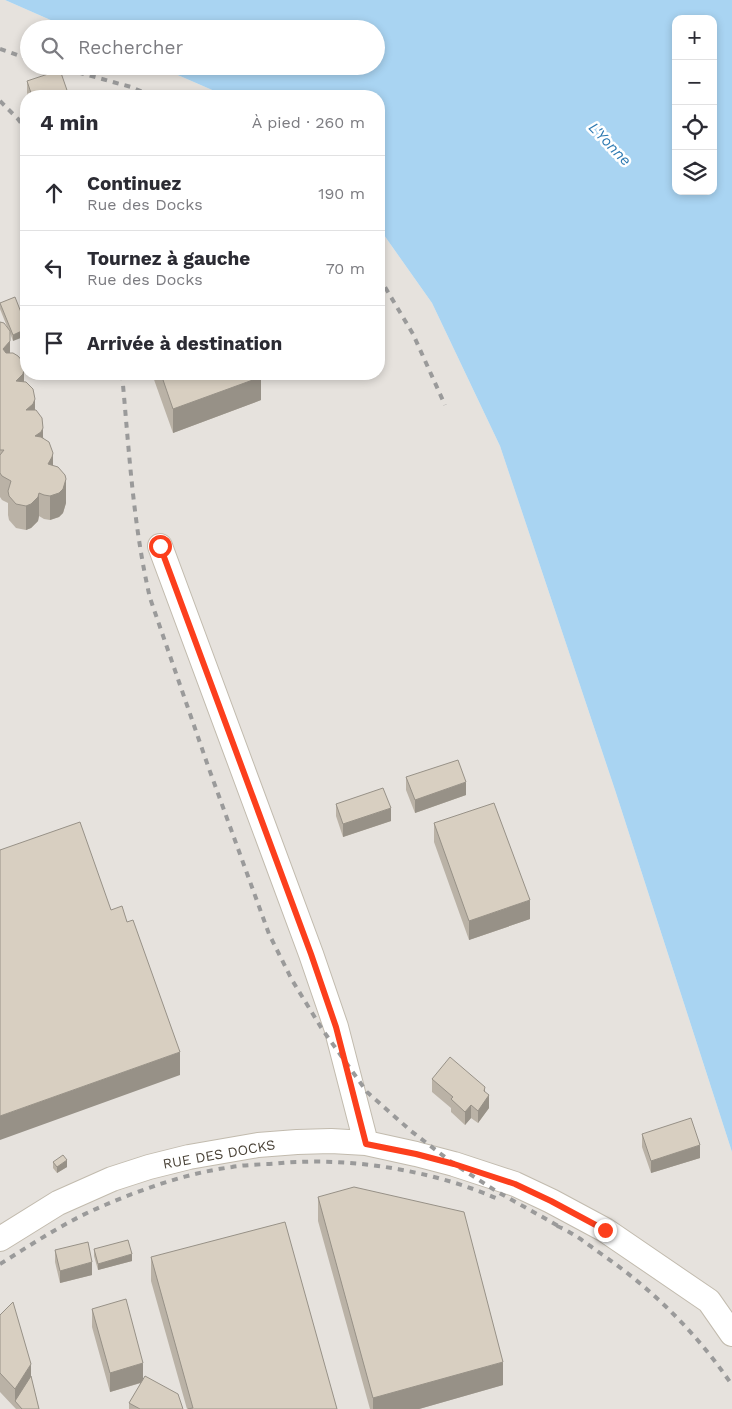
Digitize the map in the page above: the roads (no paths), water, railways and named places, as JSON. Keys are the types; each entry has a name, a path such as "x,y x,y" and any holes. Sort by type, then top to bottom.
{"street":[{"path":"160,546 311,954 336,1027 366,1144"},
{"name":"RUE DES DOCKS","path":"0,1239 58,1203 112,1180 149,1167 189,1157 258,1145 331,1141 366,1144 454,1164 515,1184 551,1201 605,1230 709,1301 732,1334"}],"water":[{"name":"L'Yonne","path":"5,0 732,0 732,1152 615,790 500,446 432,303 385,236 385,90 212,90 178,75 385,75 385,20 51,20"}],"railway":[{"path":"0,49 20,56"},
{"path":"88,75 138,90"},
{"path":"0,101 20,122"},
{"path":"385,287 413,334 445,405"},
{"path":"122,380 139,543 150,598 269,934 292,980 322,1029 367,1092 411,1131 454,1164 496,1191 562,1228"},
{"path":"0,1264 38,1240 91,1211 151,1187 183,1177 236,1166 295,1162 349,1163 375,1166 426,1175 498,1199"},
{"path":"557,1226 589,1245 638,1281 688,1329 732,1385"}]}
